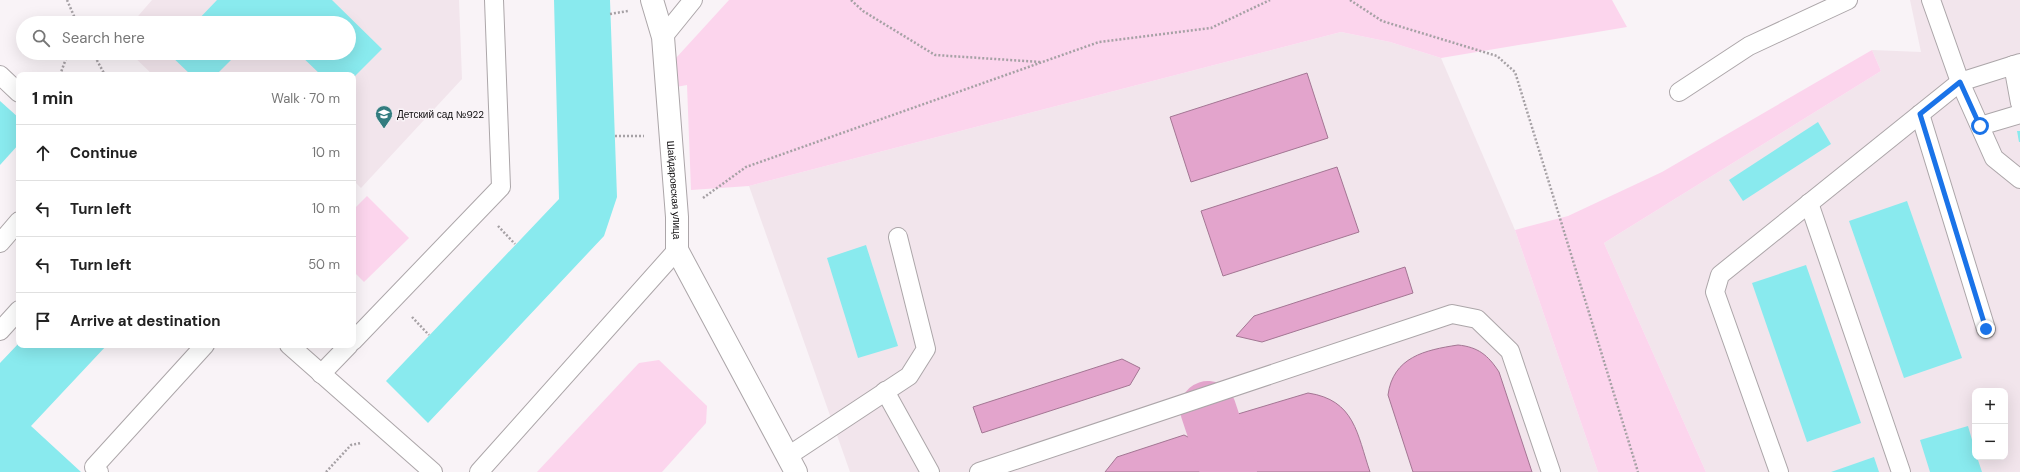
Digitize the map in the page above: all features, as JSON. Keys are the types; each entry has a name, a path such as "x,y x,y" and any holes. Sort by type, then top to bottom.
{"street":[{"name":"Шайдаровская улица","path":"652,0 663,37 677,217 677,250 792,464"}],"lane":[{"path":"356,338 501,187 494,0"},
{"path":"663,37 693,0"},
{"path":"1679,92 1749,46 1848,0"},
{"path":"1931,0 1960,82 1994,158 2020,179"},
{"path":"1779,472 1715,292 1720,275 1960,82 2017,64 2020,103"},
{"path":"0,75 16,90"},
{"path":"1920,114 1986,329"},
{"path":"1980,126 2020,114"},
{"path":"1809,203 1901,472"},
{"path":"0,243 16,224"},
{"path":"792,464 886,391 909,376 926,349 898,237"},
{"path":"479,472 677,250"},
{"path":"0,331 16,313"},
{"path":"979,472 1452,314 1477,319 1510,351 1551,472"},
{"path":"99,472 94,467 202,348"},
{"path":"292,348 433,472"},
{"path":"321,374 346,348"},
{"path":"886,391 930,472"}],"path":[{"path":"67,0 74,16"},
{"path":"851,0 863,11 935,55 1042,62"},
{"path":"677,217 746,167 1099,42 1211,28 1270,0"},
{"path":"1350,0 1382,21 1497,56 1515,72 1638,472"},
{"path":"61,72 65,60"},
{"path":"97,60 103,72"},
{"path":"326,472 351,445 392,436"}],"shaded area":[{"name":"Детский сад №922","path":"152,0 459,0 462,79 361,188 356,183 356,72 150,72 137,60 356,60 356,16 138,16"},
{"path":"729,0 1612,0 1627,27 1441,58 1390,42 1341,32 749,186 691,190 687,85 676,87 665,70"},
{"path":"1910,0 2020,0 2020,472 1706,472 1604,243 1881,71 1872,50 1921,52"},
{"path":"1341,32 1390,42 1441,58 1515,230 1598,472 850,472 749,186"},
{"path":"1872,50 1881,71 1604,243 1706,472 1598,472 1515,230 1568,216 1662,172"},
{"path":"1307,73 1328,138 1191,182 1170,117"},
{"path":"1337,167 1359,232 1223,276 1201,211"},
{"path":"367,196 409,238 364,282 356,274 356,207"},
{"path":"1405,267 1413,293 1262,342 1236,336 1254,316"},
{"path":"1458,345 1477,350 1482,353 1491,361 1499,372 1532,472 1413,472 1388,395 1391,382 1396,372 1412,358 1423,353"},
{"path":"1122,359 1140,368 1130,385 982,433 973,407"},
{"path":"659,360 707,406 706,423 662,472 537,472 639,363"},
{"path":"1308,393 1324,397 1336,403 1345,411 1357,432 1370,472 1252,472 1235,419 1238,414"},
{"path":"1184,435 1192,439 1203,472 1105,472 1117,457"}],"building":[{"path":"217,0 332,0 348,16 202,16"},
{"path":"554,0 610,0 617,197 604,236 428,423 386,381 559,199"},
{"path":"356,24 382,49 356,75 356,72 318,72 305,60 356,60"},
{"path":"175,60 231,60 219,72 188,72"},
{"path":"0,101 16,115 16,147 0,165"},
{"path":"1818,122 1831,144 1743,201 1729,180"},
{"path":"2017,131 2020,131 2020,142 2019,142"},
{"path":"1907,201 1962,358 1904,378 1849,221"},
{"path":"866,245 898,346 858,358 827,258"},
{"path":"1806,265 1861,423 1807,442 1752,283"},
{"path":"16,346 16,348 104,348 31,426 81,472 0,472 0,363"},
{"path":"1968,426 1972,440 1972,460 1978,460 1982,472 1930,472 1920,440"},
{"path":"1874,457 1879,472 1831,472"}],"waterway":[{"path":"1208,409 1229,472"}],"place":[{"name":"Детский сад №922","path":"384,129"}],"route":[{"path":"1980,126 1960,82 1920,114 1986,329"}]}
